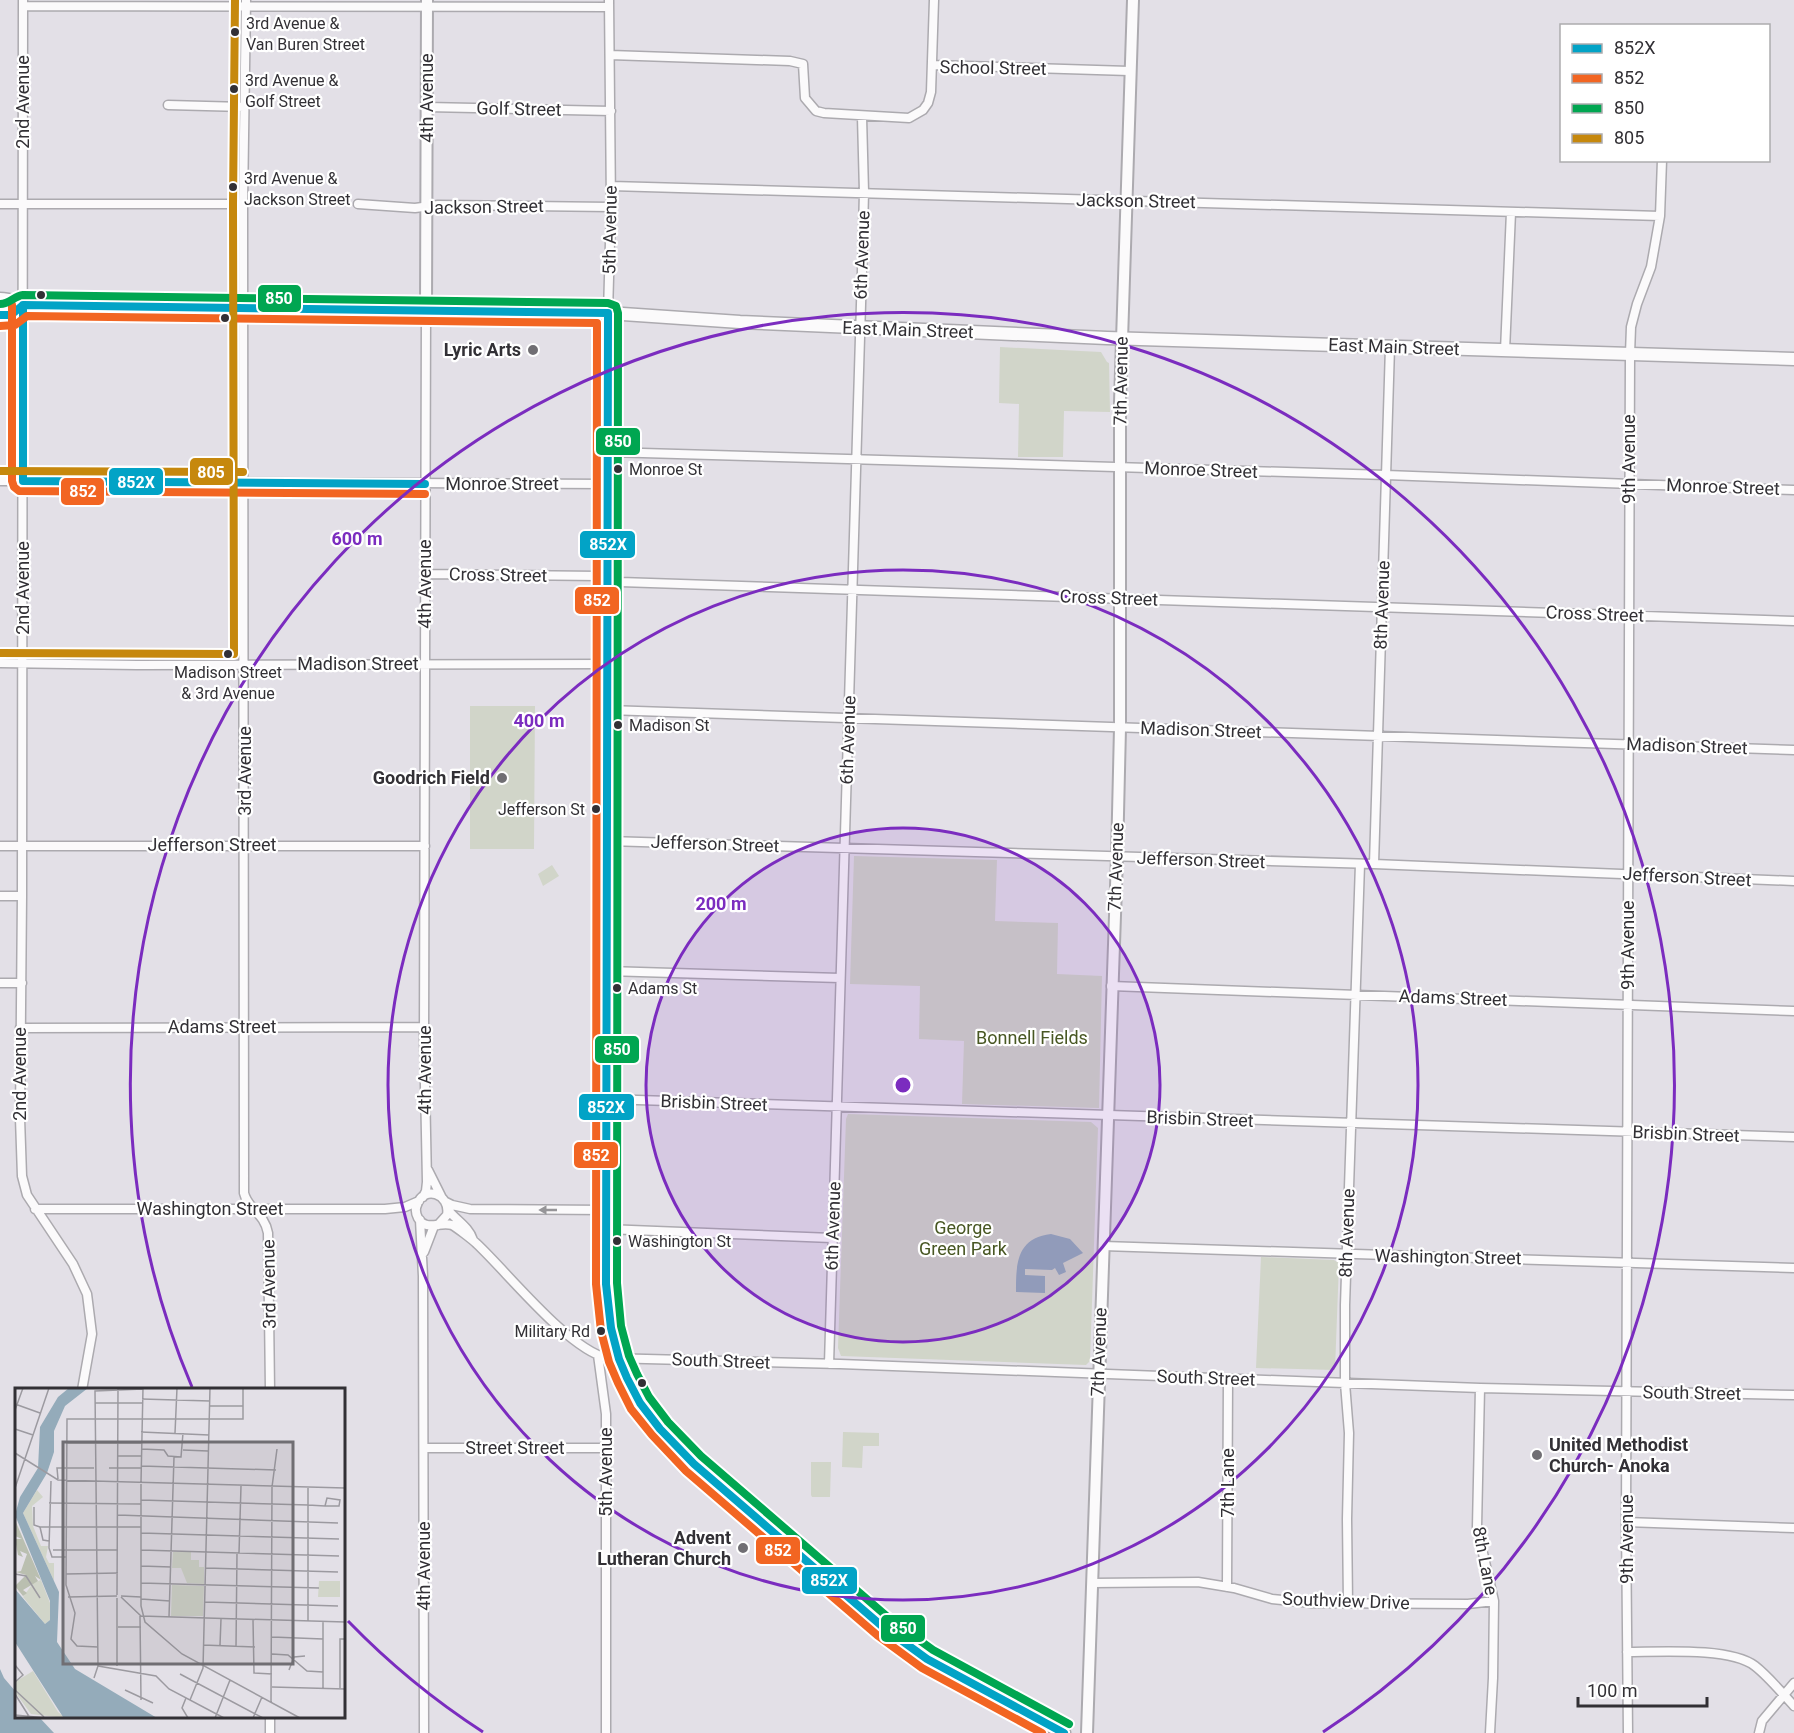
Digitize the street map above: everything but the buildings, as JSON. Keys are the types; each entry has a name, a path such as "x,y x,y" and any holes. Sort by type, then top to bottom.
{"main road":[{"name":"East Main Street","path":"0,299 10,299 23,305 609,313 860,328 1122,339 1794,359"},
{"name":"East Main Street","path":"0,315 10,315 23,305"},
{"name":"5th Avenue","path":"609,313 606,1229 607,1306 619,1359 640,1403 660,1429 692,1462 883,1627 927,1659 1064,1733"}],"street":[{"path":"932,65 934,0"},
{"name":"7th Avenue","path":"1088,1733 1117,857 1122,339 1132,0"},
{"name":"3rd Avenue","path":"246,2 243,204 244,1193 247,1202 265,1220 269,1241 270,1388"},
{"path":"23,3 609,3"},
{"name":"2nd Avenue","path":"23,3 22,983 20,1028 22,1176 27,1195 73,1264 87,1294 92,1334 82,1388"},
{"name":"4th Avenue","path":"421,1199 426,1191 424,846 427,3"},
{"name":"5th Avenue","path":"609,3 611,111 609,313"},
{"name":"School Street","path":"610,55 803,64 805,98 816,111 862,117 909,118 923,110 931,92 932,65 1129,72"},
{"path":"168,105 244,107"},
{"name":"Golf Street","path":"427,107 611,111"},
{"name":"6th Avenue","path":"828,1364 864,192 862,117"},
{"name":"9th Avenue","path":"1628,1733 1626,1522 1630,354 1631,327 1651,267 1660,216 1662,162"},
{"name":"Jackson Street","path":"611,186 1660,216"},
{"path":"0,204 243,204"},
{"name":"Jackson Street","path":"358,204 415,208 427,205 611,207"},
{"path":"1505,351 1510,212"},
{"name":"8th Avenue","path":"1374,864 1390,347"},
{"name":"Monroe Street","path":"608,452 1386,475 1794,490"},
{"name":"Monroe Street","path":"0,481 608,484"},
{"name":"Cross Street","path":"425,574 599,576 620,582 1794,621"},
{"name":"Madison Street","path":"0,663 608,664"},
{"name":"Madison Street","path":"608,710 1794,750"},
{"name":"Jefferson Street","path":"608,841 1374,864 1794,881"},
{"name":"Jefferson Street","path":"0,846 424,846"},
{"name":"8th Avenue","path":"1348,1603 1349,1433 1345,1383 1350,1124 1359,864"},
{"path":"0,896 22,896"},
{"path":"608,971 840,978"},
{"path":"0,983 22,983"},
{"name":"Adams Street","path":"1111,986 1794,1011"},
{"name":"Adams Street","path":"20,1028 424,1026"},
{"name":"Brisbin Street","path":"606,1100 1794,1137"},
{"name":"4th Avenue","path":"426,1167 454,1218 471,1233 473,1240"},
{"path":"598,1355 563,1331 473,1240 454,1226 426,1225 419,1219 416,1208 421,1199 430,1194 445,1203 470,1209 606,1210"},
{"name":"Washington Street","path":"35,1209 385,1209 405,1207 421,1199"},
{"path":"436,1225 445,1220 445,1203"},
{"name":"Washington Street","path":"385,1209 409,1213 419,1219"},
{"name":"4th Avenue","path":"419,1219 423,1255 424,1733"},
{"name":"4th Avenue","path":"423,1255 427,1238 436,1225"},
{"path":"606,1229 832,1238"},
{"name":"Washington Street","path":"1103,1246 1794,1268"},
{"name":"5th Avenue","path":"598,1355 605,1401 606,1448 606,1733"},
{"name":"South Street","path":"598,1355 619,1359 828,1364 1480,1389 1794,1395"},
{"name":"7th Lane","path":"1227,1587 1228,1379"},
{"name":"8th Lane","path":"1480,1389 1477,1527 1494,1601 1490,1733"},
{"name":"Street Street","path":"424,1448 606,1448"},
{"path":"1626,1522 1794,1528"},
{"name":"Southview Drive","path":"1093,1583 1198,1582 1272,1599 1312,1603 1468,1604 1494,1601"},
{"path":"1627,1652 1688,1652 1732,1656 1754,1665 1794,1706"},
{"path":"1759,1733 1762,1721 1794,1683"}],"green space":[{"path":"1000,347 1101,352 1109,363 1110,412 1064,411 1063,457 1018,457 1019,404 999,403"},
{"name":"Goodrich Field","path":"470,706 535,706 534,849 470,849"},
{"name":"Bonnell Fields","path":"854,856 997,860 995,921 1058,923 1057,974 1102,976 1099,1108 962,1104 964,1041 919,1039 920,986 850,984"},
{"path":"552,865 559,876 543,886 538,874"},
{"name":"George Green Park","path":"848,1114 1091,1122 1098,1128 1090,1361 1086,1365 841,1356 838,1348"},
{"path":"1261,1257 1334,1260 1339,1263 1335,1370 1256,1368"},
{"path":"843,1432 879,1433 879,1446 863,1446 862,1468 842,1467"},
{"path":"811,1462 831,1462 830,1497 812,1497"}],"water":[{"path":"1051,1234 1070,1239 1083,1253 1063,1263 1066,1272 1059,1275 1055,1268 1052,1270 1025,1269 1025,1275 1045,1276 1045,1293 1016,1292 1020,1254 1031,1241"},
{"path":"0,1669 15,1691 15,1718 40,1718 54,1733 0,1733"}],"transit line":[{"name":"805","path":"0,653 234,654 235,0"},
{"name":"850","path":"0,304 23,295 608,303 616,306 618,313 617,1283 621,1326 629,1356 649,1397 668,1422 701,1456 890,1619 933,1650 1069,1724"},
{"name":"852","path":"12,305 12,481 14,487 19,491 425,494"},
{"name":"852X","path":"23,305 23,481 425,484"},
{"name":"852X","path":"0,315 11,315 23,305 608,313 606,1284 611,1328 619,1359 640,1403 660,1429 694,1464 883,1627 927,1659 1064,1733"},
{"name":"852","path":"0,326 15,325 27,316 597,323 596,1284 601,1331 609,1362 631,1409 686,1471 877,1635 922,1668 1042,1733"},
{"name":"805","path":"0,471 243,472"}],"place":[{"name":"3rd Avenue & Van Buren Street","path":"235,32"},
{"name":"3rd Avenue & Golf Street","path":"234,89"},
{"name":"3rd Avenue & Jackson Street","path":"233,187"},
{"name":"Lyric Arts","path":"533,350"},
{"name":"Monroe St","path":"618,469"},
{"name":"Madison Street & 3rd Avenue","path":"228,654"},
{"name":"Madison St","path":"618,725"},
{"name":"Goodrich Field","path":"502,778"},
{"name":"Jefferson St","path":"596,809"},
{"name":"Adams St","path":"617,988"},
{"name":"Washington St","path":"617,1241"},
{"name":"Military Rd","path":"601,1331"},
{"name":"United Methodist Church- Anoka","path":"1537,1455"},
{"name":"Advent Lutheran Church","path":"743,1548"}]}
